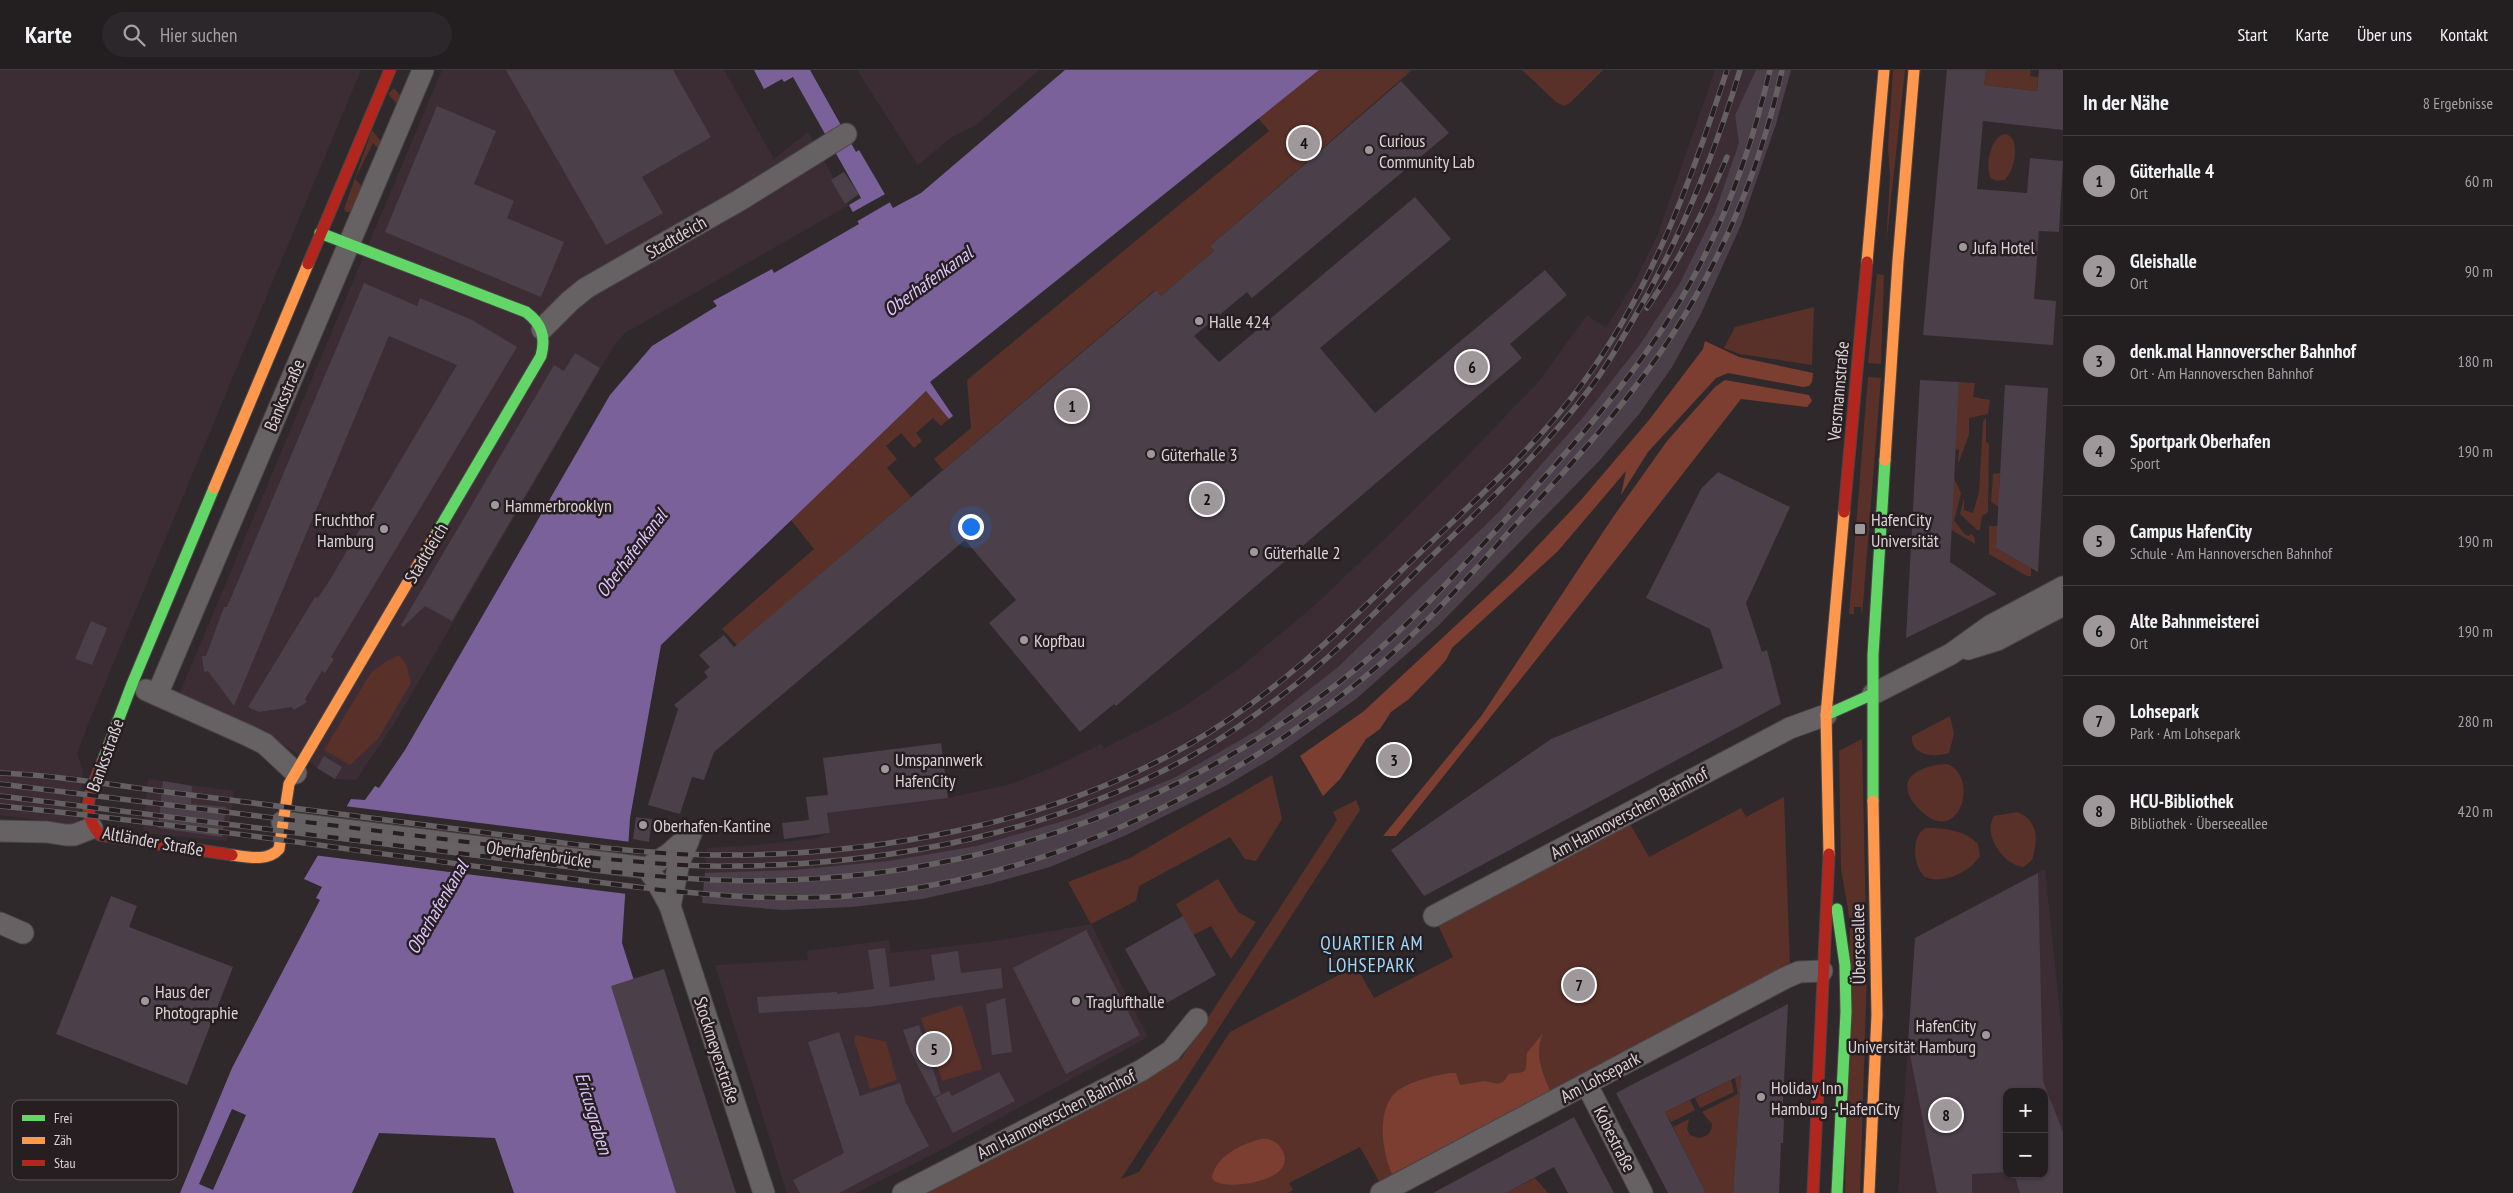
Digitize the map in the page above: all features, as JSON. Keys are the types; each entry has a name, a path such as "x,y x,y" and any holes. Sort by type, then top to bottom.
{"main road":[{"name":"Banksstraße","path":"92,828 88,813 88,801 132,684 390,70"},
{"name":"Versmannstraße","path":"1826,715 1884,70"},
{"path":"1826,715 1873,694 1874,644 1898,270 1914,70"},
{"path":"320,233 349,242 526,312 536,319 542,329"},
{"name":"Stadtdeich","path":"282,822 286,793 296,772 542,356 545,339 542,329"},
{"name":"Überseeallee","path":"1869,1193 1877,1015 1873,694"},
{"name":"Überseeallee","path":"1813,1193 1828,873 1826,715"},
{"name":"Altländer Straße","path":"92,828 100,836 106,837 242,856 267,857 274,855 278,849 282,822"},
{"name":"Überseeallee","path":"1828,873 1842,933 1845,975 1846,1012 1837,1193"}],"street":[{"name":"Banksstraße","path":"157,695 423,70"},
{"name":"Stadtdeich","path":"542,329 586,288 740,200 838,138"},
{"path":"1873,694 1951,654 1997,640 2063,587"},
{"path":"2030,613 2063,605"},
{"path":"132,684 257,740 296,772"},
{"name":"Am Hannoverschen Bahnhof","path":"1434,916 1790,728 1826,715"},
{"name":"Oberhafenbrücke","path":"282,822 637,867"},
{"name":"Altländer Straße","path":"0,831 47,832 74,835 92,828"},
{"name":"Stockmeyerstraße","path":"637,867 669,854 691,834 679,863 670,906"},
{"name":"Stockmeyerstraße","path":"637,867 657,882 670,906 764,1193"},
{"path":"0,923 24,933"},
{"name":"Am Lohsepark","path":"1381,1193 1785,978 1799,972 1822,971"},
{"name":"Am Hannoverschen Bahnhof","path":"903,1193 1142,1070 1171,1051 1197,1019"},
{"name":"Kobestraße","path":"1587,1085 1642,1193"}],"shaded area":[{"path":"0,70 361,70 88,724 77,754 83,771 78,825 0,815"},
{"path":"442,70 724,70 774,159 808,132 849,205 625,333 615,344 394,724 356,780 335,779 276,740 178,697"},
{"path":"857,70 1039,70 976,125 952,137 918,165"},
{"path":"1319,70 1412,70 1210,246 1214,251 1161,296 1155,290 943,470 934,459 971,428 967,380 1269,131 1258,118"},
{"path":"1522,70 1603,70 1570,103 1564,106 1556,102"},
{"path":"1715,70 1791,70 1776,124 1741,225 1700,316 1672,367 1639,414 1600,460 1437,627 1356,699 1274,757 1227,785 1127,835 1050,867 989,884 922,899 851,907 781,910 702,903 707,848 757,845 817,838 830,833 827,813 948,798 1011,784 1054,767 1101,744 1104,748 1149,726 1179,710 1237,670 1314,606 1393,531 1477,446 1540,380 1587,315 1606,328 1634,283 1658,234"},
{"path":"1893,70 1905,70 1886,246 1890,177 1888,147"},
{"path":"1986,70 2031,70 2030,76 2038,77 2037,91 1984,85"},
{"path":"394,88 403,99 381,152 373,143 355,179 365,189 353,212 346,212 344,209 372,130 380,140 384,137 397,104 388,94"},
{"path":"2006,134 2014,142 2015,157 2008,177 1997,181 1991,178 1989,173 1990,152 1996,140"},
{"path":"1877,274 1884,275 1881,364 1868,363"},
{"path":"1814,307 1812,365 1740,354 1724,348 1735,327"},
{"path":"1705,341 1739,357 1813,373 1812,382 1809,386 1803,387 1728,373 1716,378 1648,452 1621,495 1626,471 1558,551 1452,648 1446,660 1438,669 1409,699 1391,712 1380,729 1366,739 1340,779 1323,796 1300,756 1364,711 1512,573 1581,500 1649,420 1703,349"},
{"path":"1868,377 1881,378 1862,616 1861,607 1854,607 1854,614 1849,614"},
{"path":"1725,380 1809,395 1812,401 1807,407 1741,399 1396,836 1383,836 1482,715 1611,520 1667,441 1715,387"},
{"path":"1959,382 1975,383 1973,397 1990,400 1988,414 1969,418 1969,434 1958,465 1959,450 1955,449"},
{"path":"926,391 949,419 941,426 933,418 916,433 922,441 914,448 901,433 886,446 897,459 887,468 911,497 737,645 722,629 814,549 791,520"},
{"path":"1986,418 1986,442 1989,444 1988,512 1982,516 1980,530 1977,530 1960,514 1964,498 1964,510 1973,513 1979,492 1983,421"},
{"path":"2000,473 1999,507 1991,502 1993,474"},
{"path":"1953,476 1961,493 1954,521 1968,536 1972,534 1975,544 1950,529"},
{"path":"1989,526 1998,526 1996,548 2031,568 2031,576 2027,576 1989,554"},
{"path":"399,655 406,664 411,683 378,739 350,765 324,750 370,674 385,662"},
{"path":"1950,716 1954,734 1949,753 1937,755 1924,754 1915,747 1912,742 1912,736"},
{"path":"1862,739 1867,970 1860,1193 1845,1193 1850,921 1841,869 1839,751"},
{"path":"1947,764 1957,771 1962,782 1961,806 1955,816 1945,821 1933,820 1919,809 1911,799 1907,790 1908,782 1918,771 1926,767"},
{"path":"1272,775 1282,819 1256,861 1245,859 1230,837 1139,886 1136,901 1091,924 1068,882 1130,858"},
{"path":"148,779 234,791 227,841 143,833"},
{"path":"1784,797 1790,968 1380,1183 1360,1147 1289,1183 1293,1190 1288,1193 924,1193 1176,1057 1181,1059 1337,820 1333,812 1356,800 1360,810 1121,1179 1139,1172 1230,1032 1356,966 1374,998 1453,957 1437,923 1630,824 1649,857 1741,808 1746,817"},
{"path":"2017,812 2029,820 2033,826 2036,839 2032,860 2024,867 2009,861 2003,855 1997,848 1991,832 1994,816"},
{"path":"1926,828 1947,829 1973,839 1978,844 1980,856 1970,867 1956,876 1940,879 1925,877 1918,866 1915,844 1917,837"},
{"name":"HafenCity Universität Hamburg","path":"2045,869 2063,1042 2063,1193 1898,1193 1915,938"},
{"path":"1218,879 1238,912 1256,922 1231,959 1211,926 1193,935 1176,904"},
{"path":"1091,924 1148,1037 945,1148 856,1193 787,1193 715,965 808,960 807,951 889,940 891,953 995,941"},
{"path":"962,1005 982,1069 942,1081 921,1018"},
{"path":"1543,1033 1540,1041 1539,1055 1550,1091 1392,1174 1388,1165 1384,1143 1383,1120 1390,1100 1396,1092 1414,1082 1451,1073 1456,1073 1460,1085 1485,1081 1498,1084 1504,1081 1509,1074 1520,1073 1525,1070 1527,1053"},
{"path":"856,1035 886,1042 897,1080 870,1089 854,1039"},
{"path":"1741,1075 1733,1193 1706,1193 1673,1127 1689,1119 1687,1129 1690,1135 1699,1138 1707,1135 1712,1124 1702,1112 1738,1094 1735,1078"},
{"path":"1731,1080 1734,1092 1700,1108 1695,1098"},
{"path":"1690,1100 1695,1110 1671,1122 1665,1112"},
{"path":"1261,1139 1272,1140 1281,1148 1285,1160 1281,1170 1271,1177 1257,1182 1242,1184 1228,1185 1217,1182 1212,1178 1218,1163 1230,1152"},
{"path":"1535,1178 1548,1193 1506,1193"}],"water":[{"path":"754,70 810,70 856,152 859,150 893,208 921,193 1065,70 1319,70 930,382 953,416 949,419 926,391 661,645 630,818 622,943 702,1193 514,1193 495,1138 379,1133 352,1193 180,1193 232,1068 320,900 316,898 322,887 304,879 351,799 365,800 375,786 379,788 405,750 610,395 652,346 717,306 713,301 772,269 774,273 859,224 849,205 861,198 793,77 784,82 782,79 764,89"}],"pier":[{"path":"887,193 892,201 856,222 851,213"},
{"path":"344,806 631,842 627,894 313,855"},
{"path":"232,1109 246,1115 213,1190 199,1184"}],"building":[{"path":"506,70 673,70 711,137 642,177 663,213 606,245"},
{"path":"1756,70 1791,70 1776,124 1741,225 1700,316 1672,367 1639,414 1600,460 1437,627 1356,699 1274,757 1227,785 1126,835 1050,867 989,884 922,899 851,907 783,910 702,903 705,873 794,870 889,861 977,846 1077,817 1174,778 1258,730 1338,667 1500,511 1585,415 1639,346 1680,283 1715,212 1739,143 1735,115"},
{"path":"1947,70 1986,70 1984,85 2037,91 2039,70 2063,70 2063,130 1983,121 1977,189 2027,193 2030,158 2063,161 2059,232 2039,231 2034,299 2056,301 2053,345 1923,335"},
{"path":"1401,81 1449,133 1252,298 1247,292 1194,336 1219,362 1415,197 1451,239 1320,348 1375,413 1545,270 1567,295 1510,344 1522,358 1116,706 1114,704 1080,732 989,623 1016,600 965,540 714,752 704,780 692,777 680,814 648,805 678,709 674,705 708,677 704,672 710,667 699,655 724,635 734,647 1156,290 1161,296 1214,251 1210,246"},
{"path":"437,106 496,131 474,184 514,201 507,218 564,242 541,297 385,232"},
{"path":"844,172 859,194 845,204 831,180"},
{"name":"Fruchthof Hamburg","path":"364,283 417,306 420,298 472,320 517,347 331,657 334,659 325,673 322,671 305,699 307,702 294,710 292,707 259,712 248,707 315,597 318,598 331,578 457,365 389,336 234,706 208,671 204,672 202,656 206,656 224,607 227,607"},
{"name":"Hammerbrooklyn","path":"575,353 600,368 452,621 425,606 403,627 401,625 554,365 564,371"},
{"path":"1920,380 1959,382 1950,562 1997,594 1906,638"},
{"path":"2005,385 2048,388 2038,572 1996,548"},
{"path":"1718,472 1790,507 1746,603 1762,652 1767,650 1781,704 1424,896 1391,850 1551,739 1723,668 1710,629 1646,598 1701,489"},
{"path":"91,621 107,628 92,665 75,659"},
{"path":"941,743 948,798 827,813 830,833 784,839 782,823 809,820 806,797 828,795 823,758"},
{"path":"324,756 342,767 335,779 317,768"},
{"path":"163,781 192,786 191,804 226,807 222,837 158,828"},
{"name":"Oberhafen-Kantine","path":"636,817 652,819 649,842 633,839"},
{"name":"HafenCity Universität Hamburg","path":"2038,873 2043,1081 2046,1088 2003,1088 2003,1172 1972,1174 1972,1193 1937,1193 1908,1044 1915,938"},
{"name":"Haus der Photographie","path":"111,896 137,906 129,927 233,967 187,1085 56,1034"},
{"path":"1183,916 1216,975 1158,1008 1125,949"},
{"name":"Traglufthalle","path":"1086,930 1140,1035 1066,1074 1013,968"},
{"path":"885,948 890,987 935,980 931,955 958,951 961,973 1001,968 1003,988 870,1007 759,1013 757,997 837,992 837,994 874,989 868,950"},
{"path":"664,969 736,1193 676,1193 611,986"},
{"path":"1005,998 1012,1052 992,1055 986,1004"},
{"path":"1788,1004 1782,1119 1784,1119 1783,1143 1781,1143 1779,1193 1733,1193 1741,1075 1665,1112 1706,1193 1668,1193 1616,1093"},
{"path":"919,1025 941,1094 934,1097 910,1050 903,1030"},
{"path":"839,1032 860,1096 900,1083 906,1103 929,1146 839,1193 800,1193 793,1180 844,1153 808,1042"},
{"path":"999,1072 1015,1101 953,1133 935,1098 949,1091 952,1096"},
{"name":"HafenCity Universität Hamburg","path":"2048,1094 2063,1132 2063,1193 2020,1193 2015,1178 2048,1178"},
{"path":"1574,1117 1614,1193 1568,1193 1554,1167 1506,1193 1433,1193"}],"railway":[{"path":"0,773 84,781 596,847 711,855 833,850 957,831 1018,815 1077,796 1134,773 1218,727 1276,685 1356,615 1499,478 1563,409 1607,348 1649,272 1684,193 1727,70"},
{"path":"0,784 596,858 716,866 792,864 852,859 911,851 970,839 1028,824 1085,805 1140,782 1193,755 1281,696 1322,662 1381,607 1496,494 1553,434 1605,368 1663,265 1706,170 1740,70"},
{"path":"0,796 595,870 741,881 790,880 867,874 943,862 1018,844 1090,821 1161,791 1229,756 1294,715 1356,669 1400,630 1521,503 1613,396 1663,328 1681,298 1698,268 1728,204 1752,137 1770,70"},
{"path":"0,806 195,829 658,890 750,897 797,898 889,892 954,881 1017,865 1079,844 1140,819 1198,789 1255,756 1309,720 1361,680 1438,610 1603,428 1667,343 1686,313 1717,256 1756,164 1775,102 1782,70"},
{"path":"1647,308 1691,235 1727,157"}],"traffic: fast":[{"path":"320,233 526,312 536,321 541,331 543,337 541,356 435,536"},
{"path":"1873,801 1873,655 1885,460"},
{"path":"102,763 132,684 214,488"},
{"path":"1826,715 1873,694"},
{"path":"1837,909 1845,965 1846,1012 1837,1193"}],"traffic: slow":[{"path":"1867,262 1884,70"},
{"path":"1885,460 1898,261 1914,70"},
{"path":"214,488 308,264"},
{"path":"1829,854 1826,715 1844,512"},
{"path":"232,855 263,857 269,856 279,849 289,784 435,536"},
{"path":"1869,1193 1877,1015 1873,801"}],"traffic: jam":[{"path":"308,264 390,70"},
{"path":"1844,512 1867,262"},
{"path":"102,763 91,791 88,808 93,826 100,835 232,855"},
{"path":"1813,1193 1829,854"}],"place":[{"name":"Sportpark Oberhafen","path":"1304,143"},
{"name":"Curious Community Lab","path":"1369,150"},
{"name":"Jufa Hotel","path":"1963,247"},
{"name":"Halle 424","path":"1199,321"},
{"name":"Alte Bahnmeisterei","path":"1472,367"},
{"name":"Güterhalle 4","path":"1072,406"},
{"name":"Güterhalle 3","path":"1151,454"},
{"name":"Gleishalle","path":"1207,499"},
{"name":"Hammerbrooklyn","path":"495,505"},
{"name":"Fruchthof Hamburg","path":"384,529"},
{"name":"HafenCity Universität","path":"1860,529"},
{"name":"Güterhalle 2","path":"1254,552"},
{"name":"Kopfbau","path":"1024,640"},
{"name":"denk.mal Hannoverscher Bahnhof","path":"1394,760"},
{"name":"Umspannwerk HafenCity","path":"885,769"},
{"name":"Oberhafen-Kantine","path":"643,825"},
{"name":"Lohsepark","path":"1579,985"},
{"name":"Haus der Photographie","path":"145,1001"},
{"name":"Traglufthalle","path":"1076,1001"},
{"name":"HafenCity Universität Hamburg","path":"1986,1035"},
{"name":"Campus HafenCity","path":"934,1049"},
{"name":"Holiday Inn Hamburg - HafenCity","path":"1761,1097"},
{"name":"HCU-Bibliothek","path":"1946,1115"}],"district":[{"name":"QUARTIER AM LOHSEPARK","path":"1372,954"}],"water label":[{"name":"Oberhafenkanal","path":"928,281"},
{"name":"Oberhafenkanal","path":"631,553"},
{"name":"Oberhafenkanal","path":"437,907"},
{"name":"Ericusgraben","path":"594,1113"}]}
